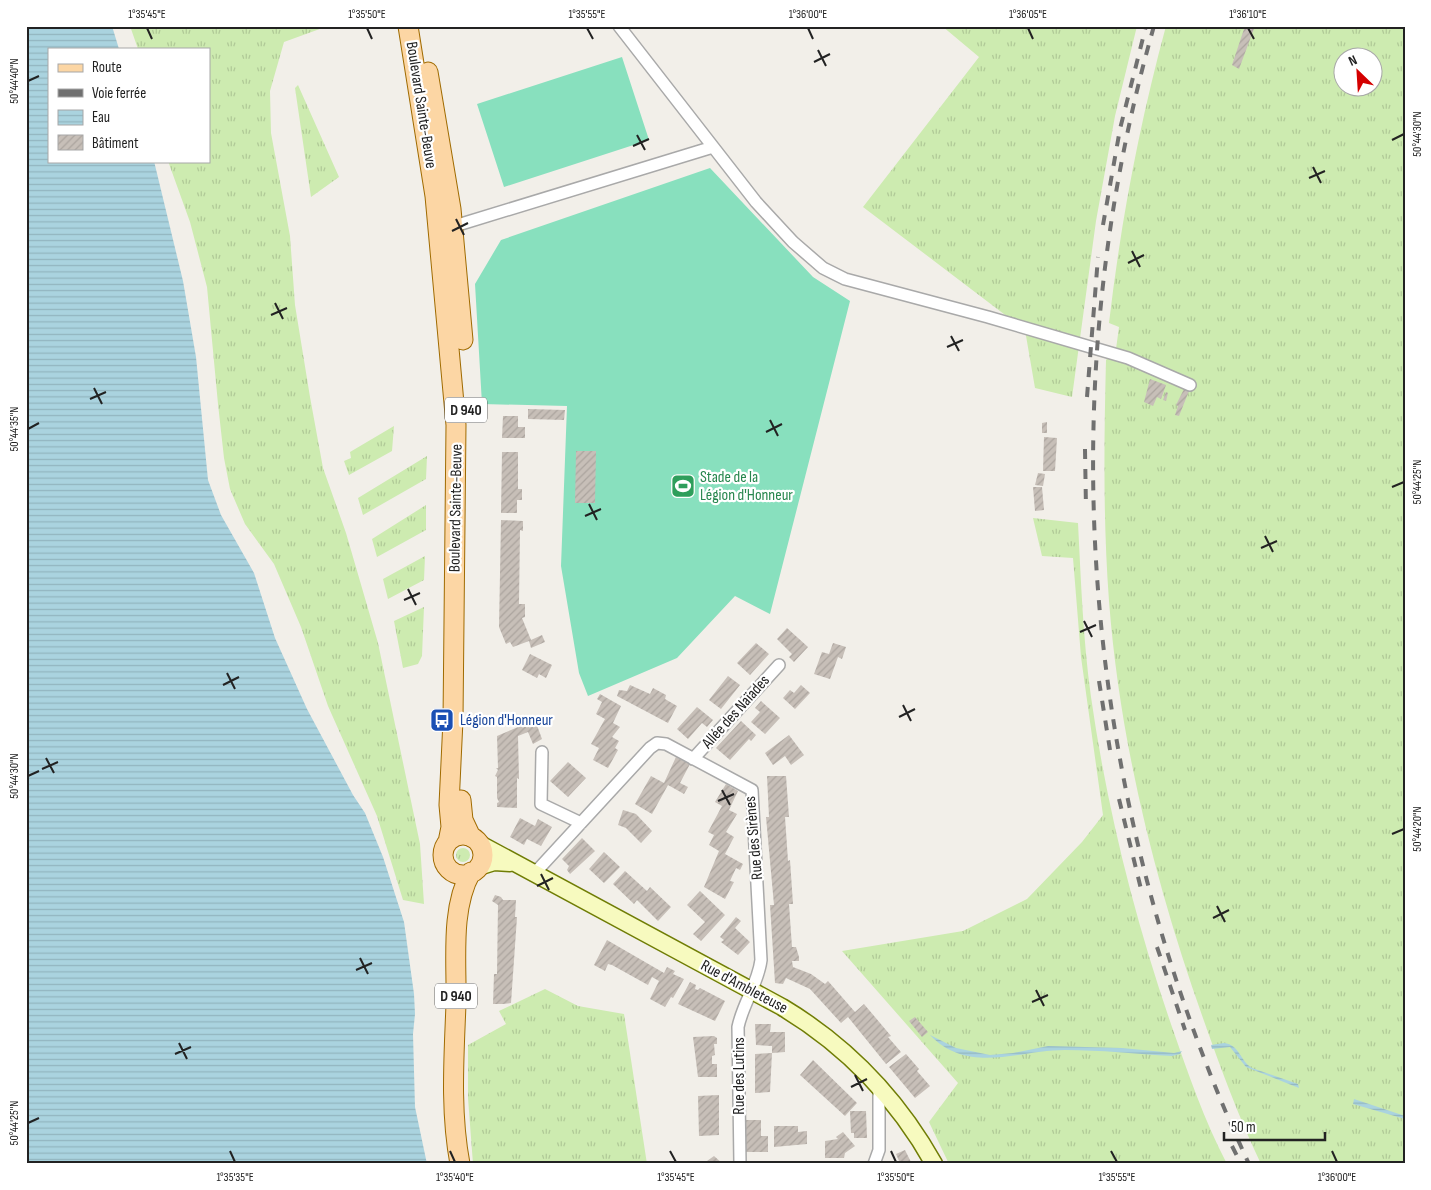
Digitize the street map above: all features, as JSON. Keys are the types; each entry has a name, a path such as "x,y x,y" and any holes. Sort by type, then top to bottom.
{"main road":[{"name":"Boulevard Sainte-Beuve","path":"408,26 446,228 462,333 466,424 462,811 464,824 475,841"},
{"name":"Boulevard Sainte-Beuve","path":"419,26 440,135 456,425 453,729 449,805 451,827 448,842"},
{"path":"457,836 475,841 482,857 474,870 457,873 447,866 444,853 448,842 457,836"},
{"name":"D 940","path":"447,866 453,885 457,928 453,1108 460,1164"},
{"name":"D 940","path":"457,928 463,891 474,870"}],"street":[{"path":"619,26 752,198 786,235 816,262 837,276 1120,355 1190,386"},
{"path":"446,228 714,147"},
{"name":"Allée des Naïades","path":"693,759 779,665"},
{"name":"Rue des Sirènes","path":"533,875 653,746 666,744 752,790 762,960 752,991"},
{"path":"542,752 541,804 581,823"},
{"name":"Rue d'Ambleteuse","path":"475,841 533,875 799,1017 861,1065 917,1134 934,1164"},
{"path":"474,870 494,862 511,863"},
{"name":"Rue des Lutins","path":"740,1164 738,1034 741,1013 752,991"},
{"path":"874,1164 879,1150 879,1086"}],"green space":[{"path":"130,26 328,26 284,42 270,91 271,133 290,236 295,305 323,468 346,533 378,643 420,844 424,904 403,900 377,816 328,706 301,627 274,564 245,524 230,489 224,458 207,287 190,222 168,162 210,162 210,48 138,48"},
{"path":"942,26 1137,26 1115,116 1096,221 1072,397 1035,388 1025,330 863,207 979,57"},
{"path":"1166,26 1405,26 1405,1164 1261,1164 1245,1129 1210,1039 1170,919 1156,866 1131,761 1114,655 1107,571 1105,511 1106,360 1116,349 1119,327 1109,323 1119,248 1139,137"},
{"path":"622,57 649,140 504,187 477,104"},
{"path":"298,85 339,177 311,197 295,88"},
{"name":"Stade de la Légion d'Honneur","path":"710,168 813,277 850,301 770,614 735,596 677,658 588,696 579,673 561,566 567,406 482,404 475,284 501,240"},
{"path":"394,426 392,451 349,475 344,461 351,458 350,452"},
{"path":"427,456 426,479 363,515 358,498"},
{"path":"426,505 426,530 377,557 372,539"},
{"path":"1033,518 1078,523 1088,675 1105,781 1114,822 1134,905 1159,987 1197,1096 1227,1164 949,1164 929,1122 958,1083 842,951 963,931 1027,899 1082,842 1103,815 1081,657 1073,558 1042,556"},
{"path":"425,556 424,580 388,599 383,579"},
{"path":"424,607 422,656 418,664 403,668 394,621"},
{"path":"460,848 466,848 470,855 466,862 460,862 456,858 456,852"},
{"path":"545,989 578,1006 624,1014 647,1164 473,1164 468,1098 468,1045 506,1024 499,1011"}],"water":[{"path":"26,26 112,26 119,48 48,48 48,162 154,162 183,281 196,357 208,480 221,515 254,573 275,638 307,709 353,795 365,813 383,857 404,922 414,994 415,1107 427,1164 26,1164"},
{"path":"930,1035 956,1048 990,1055 1013,1053 1048,1046 1122,1048 1174,1053 1182,1051 1180,1054 1172,1056 1065,1050 994,1058 977,1057 961,1054 945,1047"},
{"path":"1224,1043 1237,1050 1252,1068 1298,1084 1299,1088 1246,1067 1230,1047 1212,1049 1211,1045"},
{"path":"1354,1099 1405,1116 1405,1119 1353,1104"}],"building":[{"path":"1245,26 1255,26 1239,69 1232,65"},
{"path":"1150,379 1166,385 1161,399 1157,397 1153,406 1144,402"},
{"path":"1184,389 1189,391 1179,416 1175,415 1178,406 1176,405"},
{"path":"1166,392 1168,393 1166,401 1163,400"},
{"path":"528,409 565,410 564,420 528,419"},
{"path":"503,416 518,416 518,427 525,427 525,438 502,438"},
{"path":"1047,422 1047,433 1042,433 1042,423"},
{"path":"1044,437 1057,438 1055,471 1043,471"},
{"path":"576,451 596,451 595,503 575,503"},
{"path":"502,452 518,452 518,489 522,489 522,500 517,500 517,513 501,513"},
{"path":"1038,473 1045,474 1043,486 1035,485"},
{"path":"1033,487 1042,487 1044,510 1035,511"},
{"path":"501,520 523,521 523,531 520,530 519,604 525,604 525,617 522,618 531,640 542,635 545,642 531,648 529,641 513,647 510,642 506,644 499,627"},
{"path":"787,628 808,647 794,662 789,657 792,654 777,639"},
{"path":"756,643 769,654 750,675 737,663"},
{"path":"833,643 846,647 842,659 838,657 830,679 814,674 822,652 829,654"},
{"path":"530,654 552,665 546,678 539,674 537,678 522,670"},
{"path":"728,676 740,685 721,709 709,700"},
{"path":"630,685 650,694 653,688 666,695 665,699 677,706 668,723 617,696 619,690 627,691"},
{"path":"801,685 810,693 795,709 783,698 790,690 794,693"},
{"path":"600,694 621,706 613,723 620,727 612,737 619,741 615,748 618,750 608,768 593,760 599,748 591,744 605,719 596,714 602,702 597,699"},
{"path":"761,701 780,718 765,734 751,722 760,712 755,708"},
{"path":"697,707 713,720 707,727 702,723 688,739 677,729"},
{"path":"535,720 542,739 533,744 528,732 518,736 519,779 517,778 517,808 497,807 499,802 497,798 497,777 495,776 498,770 496,768 498,768 497,736"},
{"path":"741,721 756,735 751,741 749,739 730,760 716,748"},
{"path":"789,735 804,755 791,765 785,756 773,765 765,753"},
{"path":"676,757 690,764 680,783 688,787 684,794 668,785 652,814 635,804 651,776 664,783"},
{"path":"568,762 586,778 568,797 550,781"},
{"path":"767,776 786,776 789,817 785,817 793,904 789,904 792,947 796,947 799,957 799,961 792,961 793,967 811,974 825,984 828,981 855,1012 864,1004 891,1036 888,1037 901,1052 886,1064 848,1017 841,1023 810,989 786,978 783,984 775,983 770,905 774,905 766,817 769,817"},
{"path":"726,784 738,791 729,810 737,814 726,832 734,837 725,854 743,864 740,870 736,868 730,881 734,882 725,899 704,887 719,851 709,845 714,835 708,832 722,806 715,802"},
{"path":"623,810 636,814 652,831 641,843 626,828 618,825"},
{"path":"520,818 535,826 538,819 552,827 541,846 527,839 524,845 510,837"},
{"path":"582,838 595,851 570,874 567,870 569,866 562,859"},
{"path":"604,852 620,867 604,883 589,869"},
{"path":"625,871 647,891 650,887 671,907 658,921 637,900 634,904 613,884"},
{"path":"700,891 725,915 701,941 693,934 705,922 687,905"},
{"path":"495,895 503,900 516,900 515,917 517,917 511,1003 503,1004 493,1004 494,974 497,974 498,905 492,901"},
{"path":"736,917 741,921 735,928 750,942 738,955 721,942 724,940 720,937"},
{"path":"607,940 664,973 667,967 675,971 673,974 684,979 673,998 671,997 665,1007 650,999 659,981 652,977 648,985 612,965 608,964 605,971 594,965"},
{"path":"690,982 696,985 695,989 698,990 700,988 725,1001 715,1021 678,1004"},
{"path":"915,1017 928,1032 922,1037 909,1021"},
{"path":"755,1024 771,1024 770,1032 785,1032 785,1052 772,1053 772,1046 756,1045"},
{"path":"714,1036 717,1038 717,1044 714,1044 715,1055 712,1056 712,1064 717,1064 717,1077 698,1077 693,1037"},
{"path":"772,1053 770,1092 755,1093 755,1054"},
{"path":"906,1054 930,1086 915,1098 889,1067"},
{"path":"813,1060 857,1103 845,1116 800,1075"},
{"path":"719,1095 719,1135 699,1136 698,1096"},
{"path":"850,1111 866,1111 867,1138 854,1138 854,1133 851,1133"},
{"path":"746,1120 761,1120 761,1136 768,1136 768,1152 746,1152"},
{"path":"774,1126 798,1126 798,1132 807,1131 807,1144 774,1147"},
{"path":"843,1132 855,1146 845,1153 844,1158 825,1158 825,1141 838,1139 836,1137"},
{"path":"905,1150 912,1164 893,1164 899,1161 896,1154"},
{"path":"714,1156 723,1164 703,1164"}],"railway":[{"path":"1103,225 1120,129 1146,26"},
{"path":"1154,26 1120,169 1100,313 1093,458 1099,604 1118,748 1149,890 1193,1029 1249,1164"},
{"path":"1087,397 1098,257"},
{"path":"1085,449 1086,509"},
{"path":"1099,681 1110,750"},
{"path":"1119,799 1141,889"},
{"path":"1157,947 1185,1030"},
{"path":"1232,1146 1241,1164"}],"place":[{"name":"Stade de la Légion d'Honneur","path":"683,486"},
{"name":"Légion d'Honneur","path":"442,720"}]}
